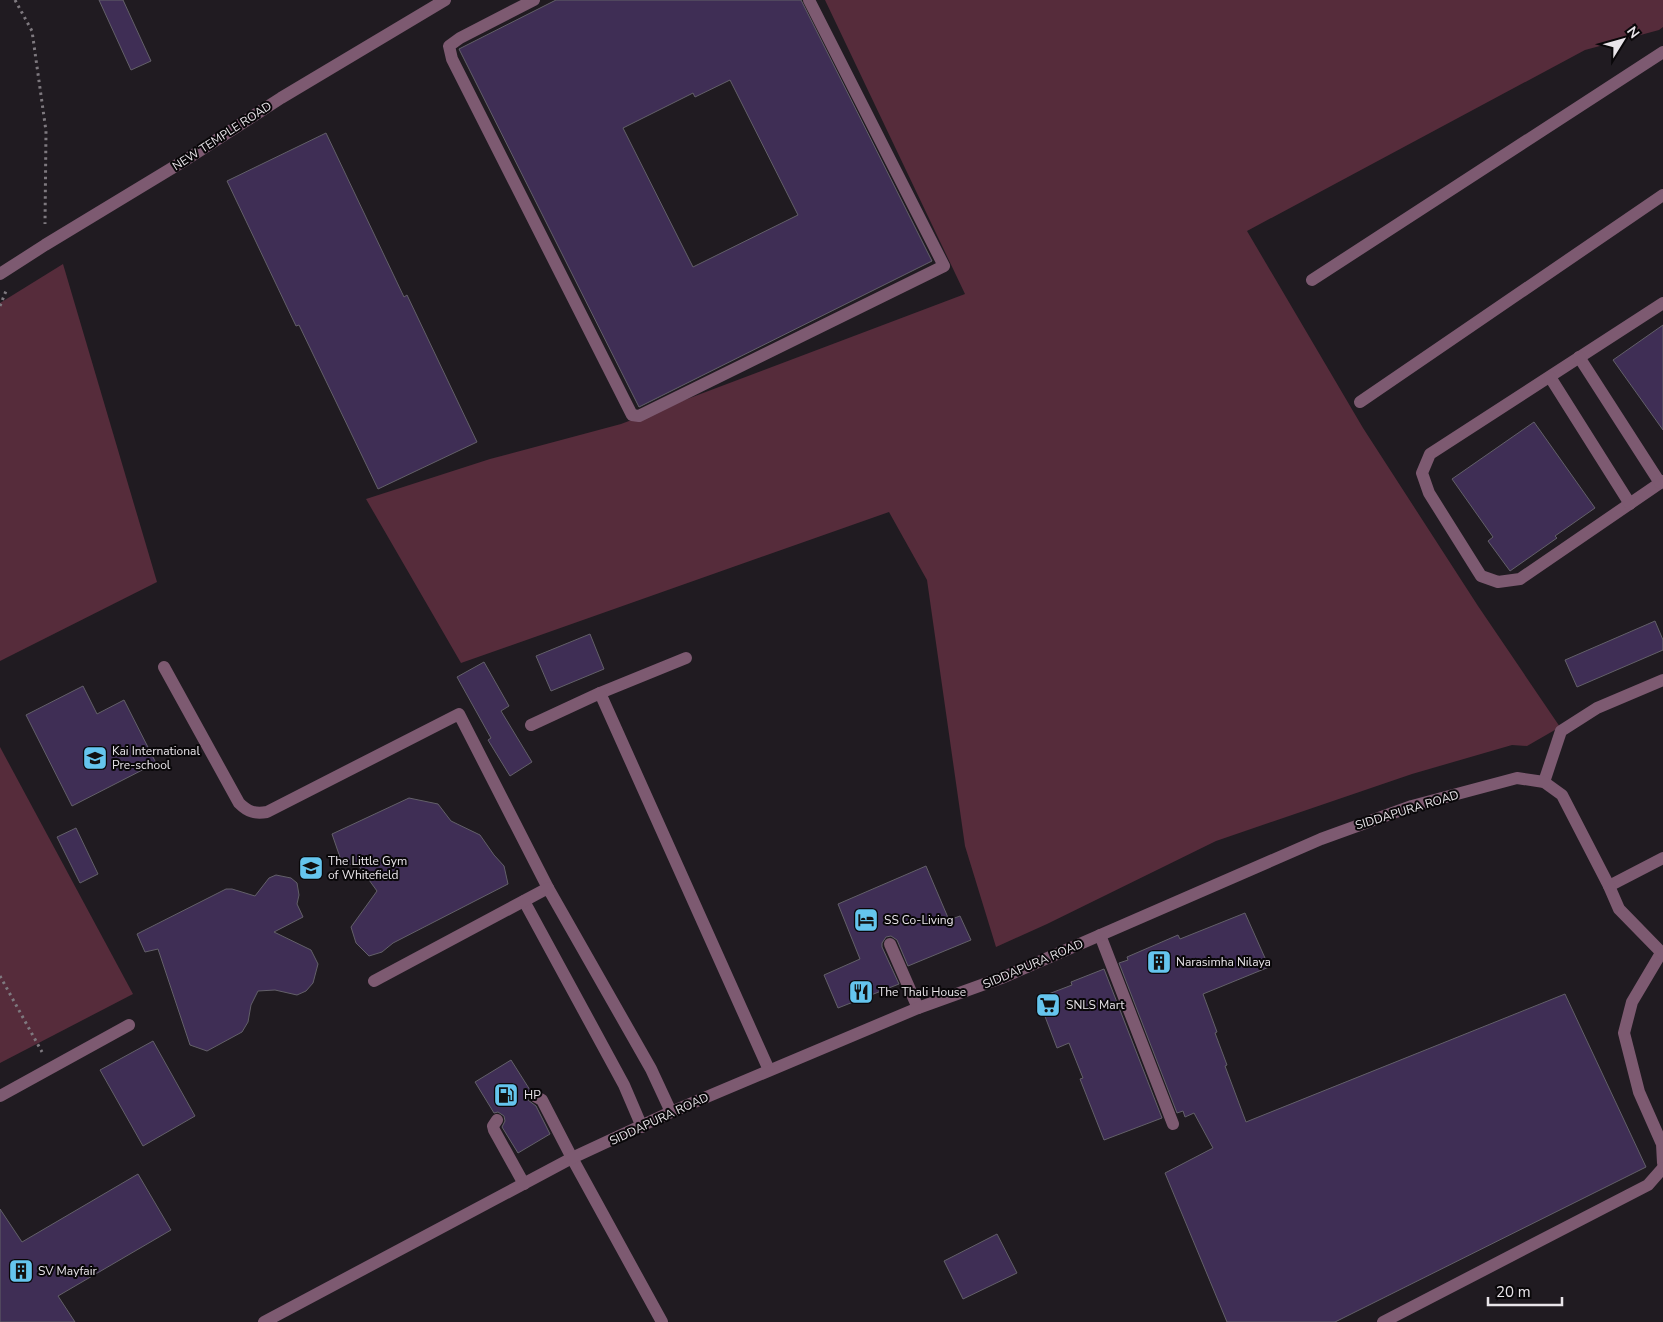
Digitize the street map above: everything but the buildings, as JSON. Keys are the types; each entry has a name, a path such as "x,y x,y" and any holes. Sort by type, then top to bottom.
{"street":[{"name":"NEW TEMPLE ROAD","path":"0,274 187,159 281,98 445,0"},
{"path":"534,0 460,38 449,46 452,59 632,415 639,416 944,266 808,0"},
{"path":"1312,280 1663,52"},
{"path":"1360,402 1663,195"},
{"path":"1579,358 1662,482 1520,579 1498,582 1481,576 1429,493 1422,473 1430,454 1663,303"},
{"path":"1550,377 1630,504"},
{"path":"531,725 600,693 686,658"},
{"path":"164,667 239,803 246,810 256,814 267,812 459,714 548,888 651,1069 671,1112"},
{"path":"1663,680 1597,708 1561,731 1544,782 1562,795 1610,886 1619,909 1662,953 1632,1002 1624,1032 1640,1092 1662,1144 1663,1163"},
{"path":"600,693 770,1070"},
{"name":"SIDDAPURA ROAD","path":"264,1322 572,1158 671,1112 770,1070 918,1008 1004,977 1321,839 1403,810 1517,778 1544,782"},
{"path":"1610,886 1663,858"},
{"path":"374,981 548,888"},
{"path":"524,902 624,1085 642,1127"},
{"path":"1100,935 1173,1124"},
{"path":"890,944 918,1008"},
{"path":"0,1096 129,1025"},
{"path":"535,1096 542,1100 662,1322"},
{"path":"497,1120 493,1126 494,1130 524,1184"},
{"path":"1383,1322 1648,1185 1663,1168"}],"path":[{"path":"15,0 32,31 46,131 46,245"},
{"path":"0,976 38,1044 49,1068"}],"shaded area":[{"path":"825,0 1663,0 1663,27 1659,30 1585,50 1247,231 1363,428 1478,606 1560,727 1527,746 1512,745 1412,774 1216,841 996,947 965,846 927,580 889,512 461,663 366,499 490,459 621,424 965,294"},
{"path":"63,264 157,582 0,661 0,303"},
{"path":"0,747 133,994 0,1063"}],"place":[{"name":"Kai International Pre-school","path":"95,758"},
{"name":"The Little Gym of Whitefield","path":"311,868"},
{"name":"SS Co-Living","path":"866,920"},
{"name":"Narasimha Nilaya","path":"1159,962"},
{"name":"The Thali House","path":"861,992"},
{"name":"SNLS Mart","path":"1048,1005"},
{"name":"HP","path":"506,1095"},
{"name":"SV Mayfair","path":"21,1271"}]}
